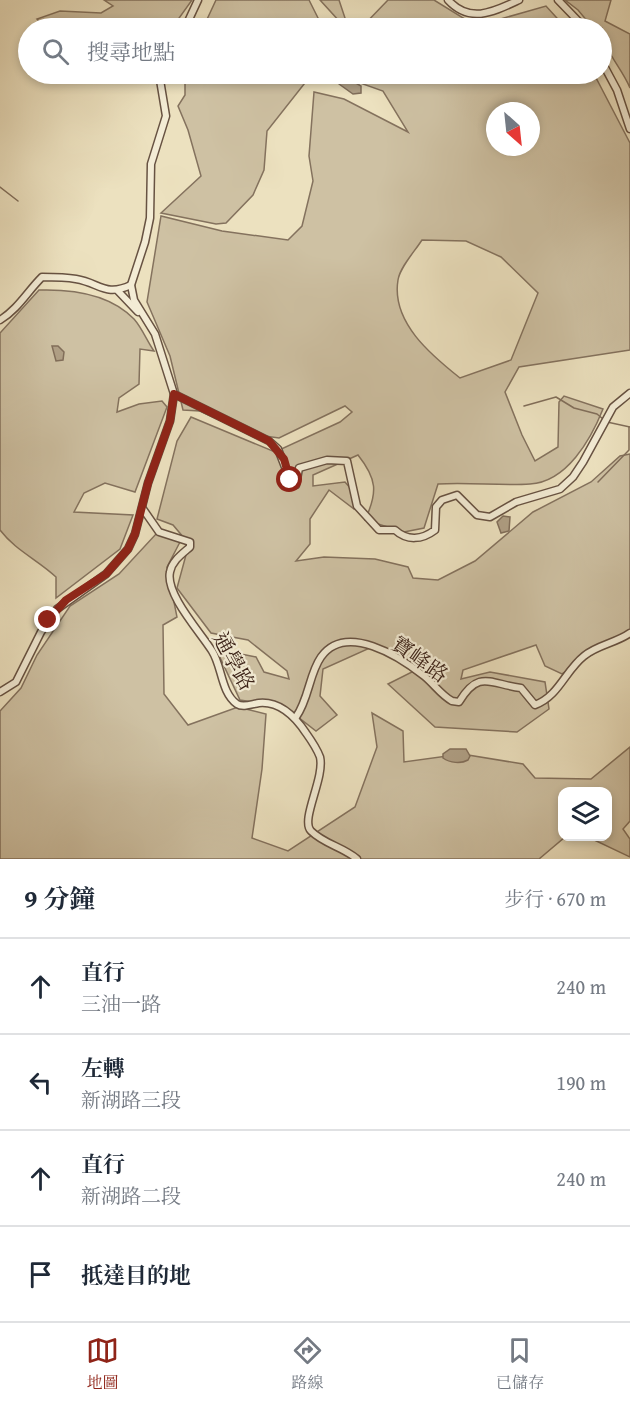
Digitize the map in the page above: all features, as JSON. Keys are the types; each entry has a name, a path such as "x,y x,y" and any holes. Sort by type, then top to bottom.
{"street":[{"path":"190,18 198,0"},
{"path":"448,0 459,12 467,15 498,9 519,0"},
{"path":"558,0 575,18"},
{"path":"612,81 630,129"},
{"path":"0,692 16,682 41,632 57,609 99,580 124,556 135,534 143,509 145,493 170,421 174,394 150,326 134,300 131,285 146,242 150,218 151,165 166,116 161,84"},
{"path":"0,320 17,308 27,291 42,277 77,279 102,289 118,291 131,285"},
{"path":"118,291 150,326"},
{"path":"174,394 269,441 284,459 292,484 298,484 299,468 327,460 347,461 359,509 379,530 395,530 402,536 414,539 435,530 436,507 448,497 457,495 477,515 490,517 516,502 560,489 573,477 583,462 613,407 630,393"},
{"name":"通學路","path":"143,509 159,532 190,542 190,547 174,562 170,572 171,586 190,621 214,652 222,681 235,703 241,706 272,704 296,717"},
{"name":"寶峰路","path":"296,717 302,709 320,658 340,644 351,642 377,648 405,663 452,700 459,702 467,689 477,681 488,680 499,686 521,688 535,705 544,702 557,690 583,656 630,633"},
{"path":"296,717 320,757 321,778 306,818 307,825 322,840 345,848 357,859"}],"shaded area":[{"path":"104,0 192,0 179,18 40,18 60,11 101,13 113,6"},
{"path":"216,0 309,0 318,18 208,18"},
{"path":"320,0 339,0 345,18 336,18"},
{"path":"388,0 434,0 463,18 371,18"},
{"path":"565,0 611,0 606,18 585,18"},
{"path":"546,6 557,18 504,18"},
{"path":"612,25 630,34 630,88 612,56"},
{"path":"185,84 304,84 267,131 264,170 253,195 226,223 216,224 161,213 201,176 188,130 178,106 185,95"},
{"path":"339,84 361,86 361,93 353,94"},
{"path":"363,84 599,84 630,143 630,350 519,367 505,392 535,461 558,447 559,402 564,396 603,409 592,433 576,457 555,476 530,484 438,484 424,528 404,532 365,520 372,501 374,486 369,471 358,455 313,475 313,486 345,482 358,497 354,509 329,490 310,519 310,544 296,561 324,557 375,559 408,567 413,578 438,580 475,561 533,512 591,482 620,456 630,454 630,630 562,674 545,666 536,645 463,670 461,679 490,672 545,682 549,709 517,732 435,727 388,684 416,670 374,646 323,669 320,696 337,715 316,731 285,707 240,700 216,649 256,657 264,672 289,679 287,671 248,640 211,633 177,588 189,544 173,525 157,519 177,441 191,417 275,452 340,422 352,412 345,406 279,438 250,434 200,411 183,410 170,356 147,302 161,216 222,231 288,240 302,226 313,181 309,156 314,92 344,99 408,132 383,91","holes":["422,240 466,241 501,257 538,293 511,360 460,378 426,348 407,323 397,295 399,275"]},
{"path":"39,290 90,295 114,304 134,319 154,351 140,349 139,384 119,398 117,412 139,404 162,401 167,407 135,492 105,483 84,493 74,512 133,515 120,549 56,598 56,577 0,530 0,333"},
{"path":"52,346 58,346 64,352 63,360 56,361"},
{"path":"503,516 510,517 509,531 501,533 497,522"},
{"path":"156,534 180,542 167,567 177,617 163,625 164,694 188,725 238,707 266,714 262,769 252,838 288,851 355,807 377,747 372,713 403,731 404,762 462,754 523,764 535,778 591,779 630,747 630,821 623,829 630,839 630,857 596,841 612,841 612,787 558,787 558,841 560,841 539,859 0,859 0,711 21,688 37,655 70,606 119,574"},
{"path":"450,749 466,749 470,756 468,760 462,762 449,761 443,758 443,754"}],"waterway":[{"path":"0,187 18,201"},
{"path":"524,406 556,397 574,408 597,414 603,419"},
{"path":"607,422 630,427"},
{"path":"598,482 629,450 629,427"}],"route":[{"path":"48,620 66,600 106,574 128,549 135,534 148,483 170,421 174,394 188,403 219,415 227,422 250,429 269,441 284,459 290,480"}]}
